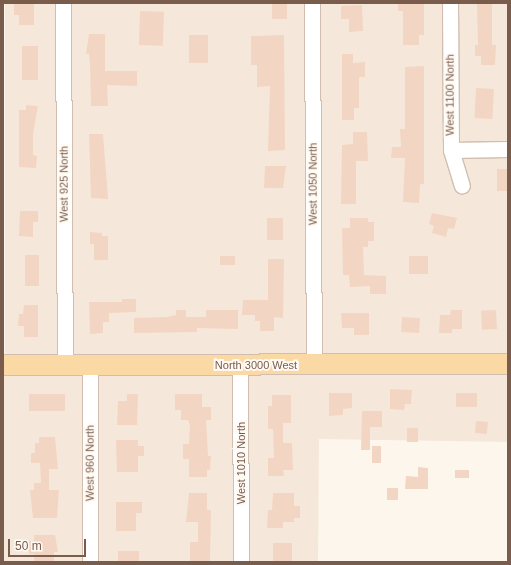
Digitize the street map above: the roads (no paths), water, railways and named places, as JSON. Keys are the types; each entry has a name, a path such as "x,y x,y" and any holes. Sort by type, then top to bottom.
{"main road":[{"name":"North 3000 West","path":"3,365 508,364"}],"street":[{"name":"West 925 North","path":"64,3 65,365"},
{"name":"West 1050 North","path":"312,3 314,365"},
{"name":"West 1100 North","path":"450,3 451,150 462,185"},
{"path":"451,150 508,149"},
{"name":"West 960 North","path":"90,365 90,562"},
{"name":"West 1010 North","path":"240,365 241,562"}]}
